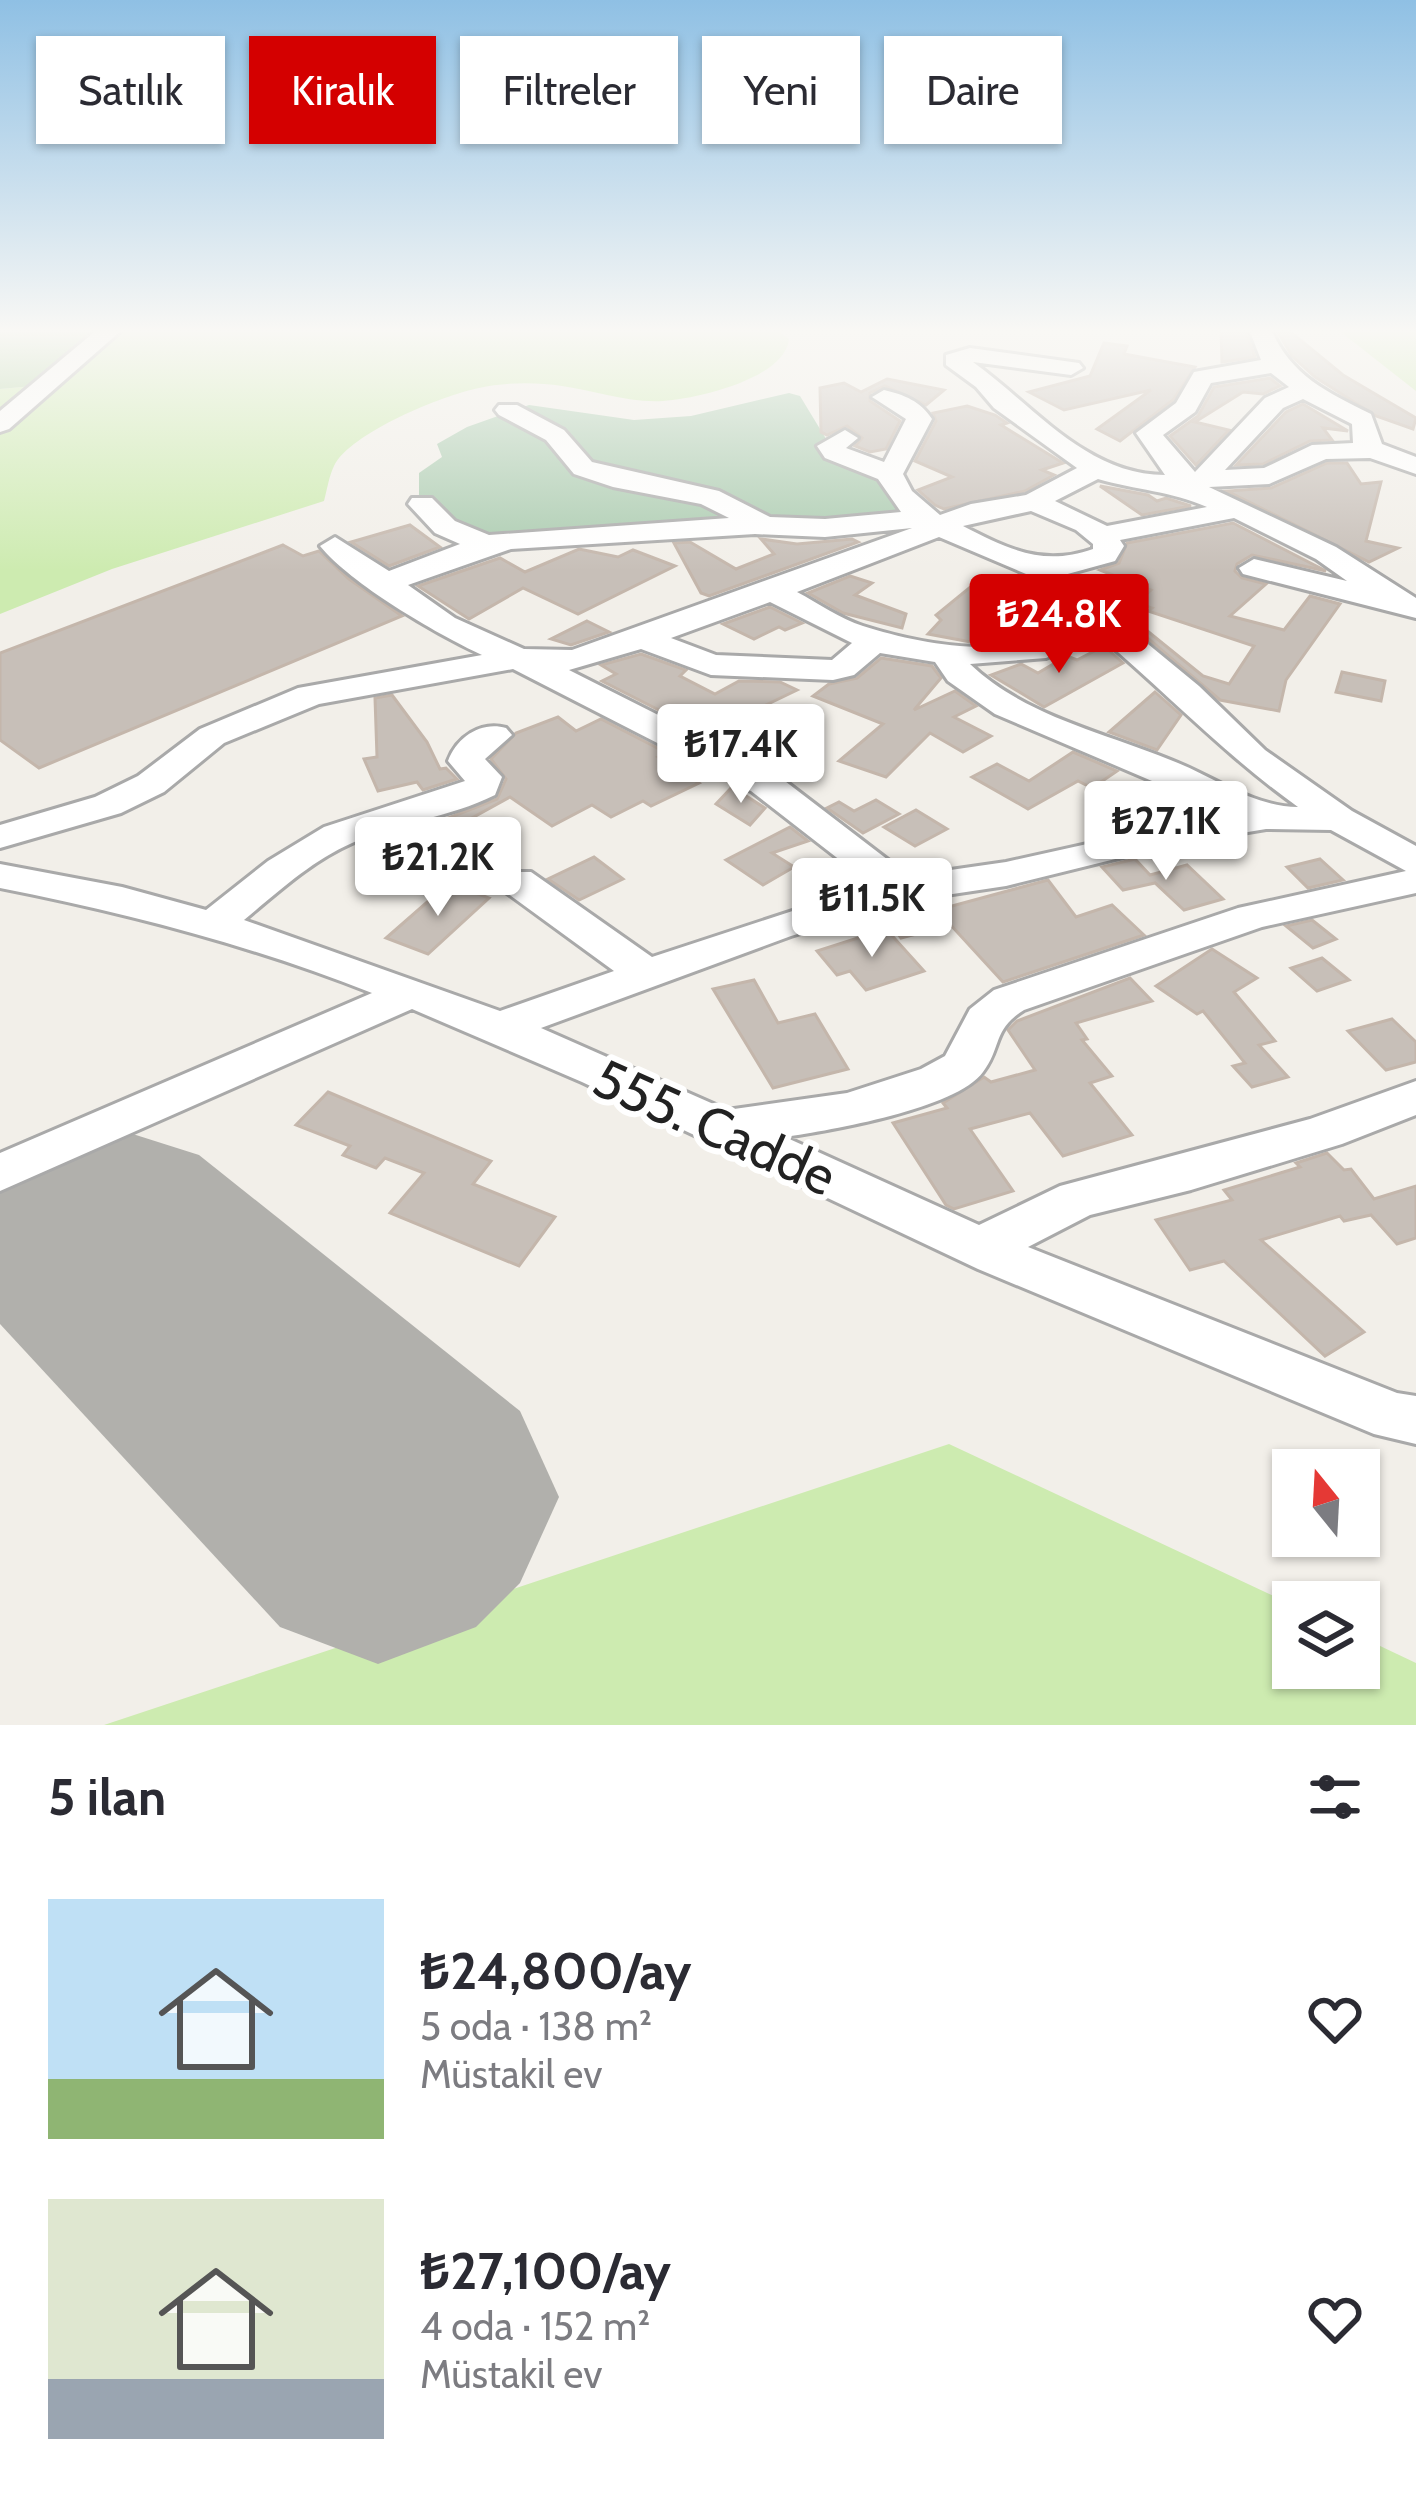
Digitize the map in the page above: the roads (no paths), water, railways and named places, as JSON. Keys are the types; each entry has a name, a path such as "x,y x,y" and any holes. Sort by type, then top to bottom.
{"street":[{"path":"508,410 555,435 583,468 614,479 709,497 763,525"},
{"path":"889,474 902,458 904,436 919,419 913,410"},
{"path":"1012,410 1098,470 1140,483 1269,476 1321,451 1373,450 1416,466"},
{"path":"1182,410 1149,433 1174,469 1238,509 1326,553 1405,604"},
{"path":"1190,479 1267,410"},
{"path":"1348,410 1362,419 1367,428 1364,440 1373,450"},
{"path":"845,438 830,446 834,452 889,474 900,495 932,521 995,554 1036,568 1074,566 1105,555 1109,546 1103,535 1034,502"},
{"path":"382,584 486,544 763,525 825,528 932,521 1034,502 1070,479 1098,470"},
{"path":"422,504 445,527 486,544"},
{"path":"1103,535 1238,509"},
{"path":"0,837 108,805 151,784 212,736 263,710 310,695 512,659 572,660 893,547 932,521"},
{"path":"335,546 444,625 658,725 689,748 764,783 901,889"},
{"path":"1036,568 1187,693 1252,758 1339,819 1416,862"},
{"path":"1253,568 1405,604"},
{"path":"773,591 847,632 946,653 1062,645 1096,621"},
{"path":"641,638 711,665 802,670 842,668 860,650 886,642"},
{"path":"946,653 952,666 970,681 1059,733 1143,761 1266,818"},
{"path":"213,925 320,842 361,825 459,801 482,787 484,777 466,761 470,750 494,735"},
{"path":"495,1029 901,889 1006,874 1176,833 1266,818 1339,819"},
{"name":"555. Cadde","path":"0,876 213,925 410,994 980,1248 1394,1417 1416,1420"},
{"path":"517,881 646,974"},
{"path":"721,1129 850,1110 929,1088 965,1065 975,1031 990,1011 1009,1000 1252,917 1416,881"},
{"path":"0,1173 410,994"},
{"path":"980,1248 1077,1199 1192,1172 1325,1132 1416,1097"}]}
